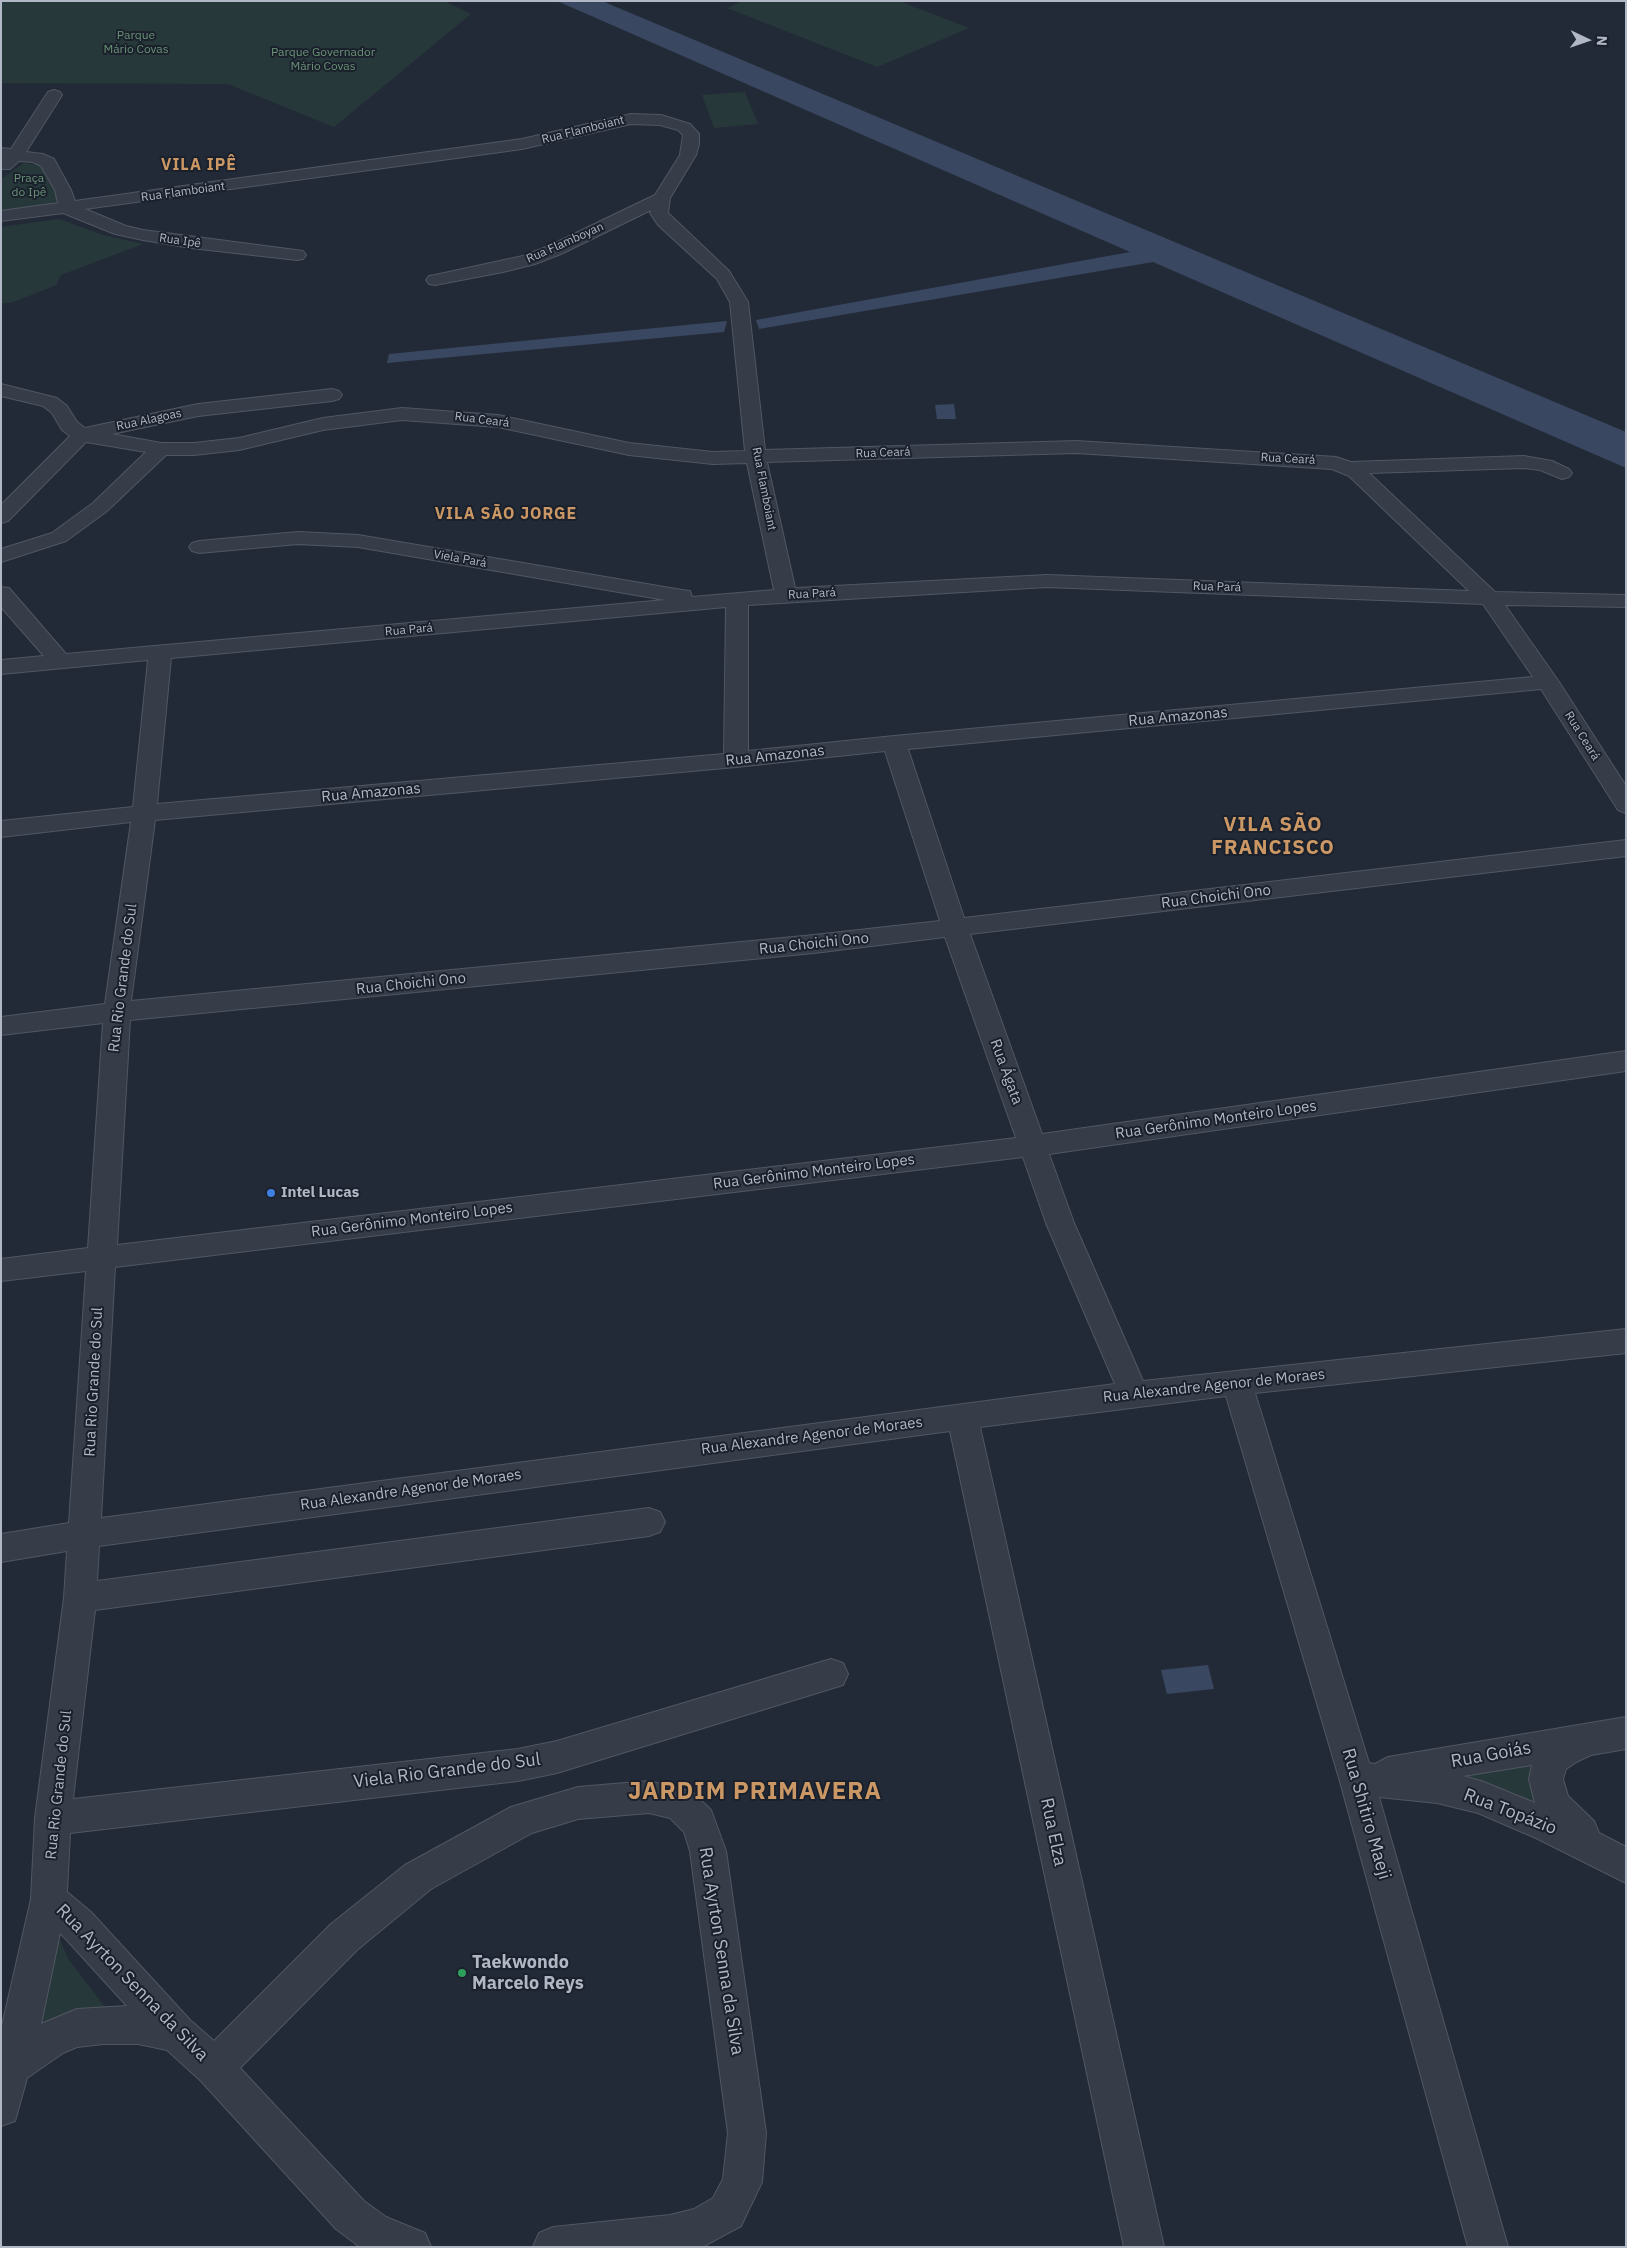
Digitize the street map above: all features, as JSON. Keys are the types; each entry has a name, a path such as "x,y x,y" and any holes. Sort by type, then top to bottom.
{"street":[{"path":"1,167 54,95"},
{"name":"Rua Flamboiant","path":"1,216 522,144 630,118 661,120 684,127 690,134 691,144 688,155 661,198 659,213 664,221 723,275 739,302 756,457 786,595"},
{"path":"9,154 37,158 48,163 63,190 68,208"},
{"name":"Rua Flamboyan","path":"435,280 529,260 555,250 661,198"},
{"name":"Rua Ipê","path":"68,208 121,230 143,235 190,243 297,255"},
{"path":"1,390 50,402 60,410 69,426 82,435 1,517"},
{"name":"Rua Alagoas","path":"82,435 198,410 332,395"},
{"name":"Rua Ceará","path":"82,435 160,448 194,449 239,444 323,424 402,414 498,420 595,443 674,455 713,458 1105,447 1326,461 1350,468 1489,598 1548,682 1626,805"},
{"path":"1,556 59,537 84,520 160,448"},
{"path":"1350,468 1524,462 1545,465 1562,473"},
{"name":"Viela Pará","path":"198,547 298,538 358,541 729,601"},
{"name":"Rua Pará","path":"1,667 786,595 1047,582 1626,601"},
{"path":"1,593 60,661"},
{"path":"729,601 736,760"},
{"name":"Rua Rio Grande do Sul","path":"1,2107 9,2068 32,1983 49,1899 53,1818 80,1598 85,1534 117,1012 144,814 160,652"},
{"name":"Rua Amazonas","path":"1,829 1548,682"},
{"name":"Rua Ágata","path":"894,743 955,928 1060,1223 1134,1394"},
{"name":"Rua Choichi Ono","path":"1,1026 117,1012 794,946 1626,848"},
{"name":"Rua Gerônimo Monteiro Lopes","path":"1,1270 1032,1146 1213,1122 1626,1061"},
{"name":"Rua Alexandre Agenor de Moraes","path":"1,1548 85,1534 1134,1394 1626,1341"},
{"name":"Rua Shitiro Maeji","path":"1237,1383 1356,1778 1488,2247"},
{"name":"Rua Elza","path":"962,1417 1144,2247"},
{"path":"80,1598 649,1522"},
{"name":"Viela Rio Grande do Sul","path":"53,1818 518,1764 566,1754 831,1674"},
{"path":"1618,1734 1561,1752 1550,1763 1546,1778 1552,1800 1562,1816 1590,1840 1626,1864"},
{"name":"Rua Goiás","path":"1356,1778 1618,1734"},
{"name":"Rua Topázio","path":"1356,1778 1437,1787 1481,1797 1550,1826 1626,1864"},
{"name":"Rua Ayrton Senna da Silva","path":"214,2068 344,1937 418,1877 524,1820 578,1803 649,1798 680,1804 698,1822 708,1851 713,1877 748,2133 742,2182 727,2212 701,2227 670,2235 553,2247"},
{"name":"Rua Ayrton Senna da Silva","path":"49,1899 78,1925 176,2033 214,2068 350,2215 373,2232 411,2247"},
{"path":"9,2068 50,2039 77,2028 103,2025 138,2025 176,2033"}],"green space":[{"name":"Parque Governador Mário Covas","path":"1,1 444,1 471,14 334,127 228,84 1,83"},
{"path":"742,1 899,1 969,28 877,67 727,8"},
{"path":"745,92 758,124 714,128 702,95"},
{"name":"Praça do Ipê","path":"24,163 43,166 57,184 58,200 50,204 1,211 1,179"},
{"path":"59,219 103,235 143,244 61,275 56,285 11,303 1,303 1,227"},
{"path":"1568,1748 1549,1826 1356,1778"},
{"path":"57,1934 69,1960 112,2016 53,2025 37,2025"}],"water":[{"path":"557,1 602,1 1626,432 1626,468 1153,262 759,329 756,320 1130,252"},
{"path":"727,321 724,332 387,363 389,354"},
{"path":"954,404 956,419 937,419 935,405"},
{"path":"1208,1665 1214,1689 1167,1694 1161,1670"}],"place":[{"name":"Intel Lucas","path":"271,1193"},
{"name":"Taekwondo Marcelo Reys","path":"462,1973"}],"district":[{"name":"VILA IPÊ","path":"199,165"},
{"name":"VILA SÃO JORGE","path":"506,514"},
{"name":"VILA SÃO FRANCISCO","path":"1273,836"},
{"name":"JARDIM PRIMAVERA","path":"755,1792"}],"park label":[{"name":"Parque Mário Covas","path":"136,43"}]}
